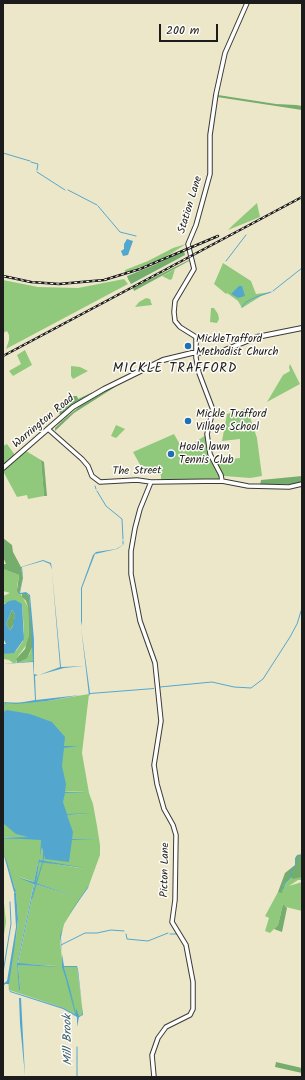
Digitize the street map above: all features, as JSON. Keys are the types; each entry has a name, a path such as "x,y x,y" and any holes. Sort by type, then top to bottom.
{"main road":[{"name":"Warrington Road","path":"3,468 73,407 104,389 163,360 196,353 220,352 257,337 302,328"}],"street":[{"name":"Station Lane","path":"196,353 196,336 185,332 177,324 174,317 174,307 175,301 194,269 188,250 188,244 196,225 210,174 210,135 216,94 225,53 247,3"},
{"path":"196,353 199,373 213,410 207,434 210,454 221,475 222,481"},
{"name":"The Street","path":"48,429 82,459 92,476 100,482 137,480 151,482 222,481 248,486 289,487 302,484"},
{"name":"Picton Lane","path":"151,482 140,509 135,528 132,551 132,574 140,621 155,663 161,721 154,765 156,784 164,809 173,825 176,835 175,900 172,922 186,945 193,993 193,1009 190,1015 166,1027 156,1041 152,1055 154,1077"}],"green space":[{"path":"218,95 276,104 302,106 302,110 217,97"},
{"path":"257,203 260,217 228,230 233,225"},
{"path":"186,244 164,258 125,273 125,270 148,261 173,248"},
{"path":"184,251 185,255 131,284 128,279 127,276"},
{"path":"189,261 134,291 133,288"},
{"path":"223,263 251,281 256,294 272,292 261,296 242,308 238,301 227,293 226,294 214,284"},
{"path":"175,269 172,279 170,280 162,276"},
{"path":"124,279 128,284 6,349 9,335 7,331 3,333 3,280 38,287 78,288"},
{"path":"146,298 150,299 152,305 135,307 139,302"},
{"path":"211,308 214,308 218,314 219,319 217,323 210,322"},
{"path":"25,350 32,365 13,376 9,371 21,364 17,355"},
{"path":"290,364 300,384 267,402 283,375 290,371"},
{"path":"71,366 80,367 88,371 73,379 71,376"},
{"path":"114,386 115,387 74,413 55,431 55,428 62,421 80,406"},
{"path":"93,392 62,415 56,412 62,410 71,401 71,396 77,396 78,399"},
{"path":"247,408 257,438 262,476 250,478 224,476 215,461 240,458 240,439 222,441 227,414"},
{"path":"116,425 125,429 116,438 111,436"},
{"name":"Hoole lawn Tennis Club","path":"174,434 183,450 206,435 209,456 220,475 219,479 161,480 161,475 144,472 133,452"},
{"path":"7,444 15,455 3,465 3,446"},
{"path":"26,451 41,460 44,496 28,499 27,495 17,497 3,471"},
{"path":"41,460 44,462 47,496 44,496"},
{"path":"302,476 302,482 294,484 260,485 261,480"},
{"path":"3,538 12,545 13,552 21,567 23,578 19,594 17,591 19,575 3,569 3,564 6,564 3,557"},
{"path":"3,569 19,575 17,587 28,607 29,635 27,644 16,659 16,663 3,659 3,654 16,651 23,641 24,631 22,604 5,603 3,605 3,596 10,593 3,591"},
{"path":"22,594 27,594 29,596 33,646 27,658 17,663 16,659 25,649 29,635 28,607 26,601 22,597"},
{"path":"12,610 15,614 14,624 10,630 6,624"},
{"path":"33,646 33,661 17,663 29,655"},
{"path":"89,694 82,753 97,826 100,845 100,855 89,885 64,924 60,941 63,967 67,980 64,967 77,967 82,1006 82,1015 79,1017 64,1008 9,990 8,979 18,919 16,893 14,893 15,888 3,852 3,838 43,839 40,857 44,839 99,840 3,837 3,816 84,814 61,814 29,794 86,791 33,793 16,749 79,746 36,747 8,726 7,710 8,728 3,749 3,703 5,703 6,709 6,703 47,701","holes":["39,858 40,860 85,869 39,861 35,883 76,897 35,884 18,964 60,966 18,965 20,990 17,964 34,883 17,876 34,882"]},
{"path":"302,854 302,877 293,879 291,877 284,884 282,893 278,892 285,873 295,865 297,855"},
{"path":"291,877 302,877 302,880 298,880 289,886 302,882 302,911 286,907 283,904 278,925 270,933 265,931 269,918 265,916 278,892 282,892 284,884"},
{"path":"3,893 6,922 3,941"},
{"path":"283,904 287,908 282,932 274,929 278,925"},
{"path":"276,1062 302,1068 302,1073 275,1067"}],"water":[{"path":"127,239 133,241 128,255 123,256 121,251 124,249 124,244"},
{"path":"239,286 242,286 245,296 238,298 231,294"},
{"path":"126,543 117,549 95,554 82,588 81,626 81,588 93,555 96,552 116,549"},
{"path":"43,560 51,563 52,570 50,564 43,561 22,567 23,578 21,567"},
{"path":"52,572 61,667 84,666 64,668 39,675 60,667"},
{"path":"23,578 20,593 26,592 30,595 34,640 34,674 38,675 35,676 36,700 80,695 47,701 16,704 6,703 6,709 5,703 3,702 18,703 35,700 33,662 3,664 33,661 29,596 27,594 19,594"},
{"path":"15,600 22,604 24,639 14,653 3,654 3,644 6,644 3,638 3,605 9,601","holes":["12,610 15,614 13,626 10,630 6,624"]},
{"path":"81,627 90,693 154,689 90,694 89,696"},
{"path":"7,710 30,714 52,722 65,737 64,746 79,746 64,748 62,766 66,784 65,792 86,792 65,793 63,802 67,814 93,813 67,815 73,832 72,839 99,840 72,840 69,862 45,859 42,847 40,857 41,840 3,838 28,837 16,834 4,824 3,712"},
{"path":"3,852 7,862 16,892 14,892"},
{"path":"39,858 40,860 85,868 39,862 36,883 76,897 35,884 18,963 60,967 18,965 19,990 17,964 34,884 17,877 34,882"},
{"path":"93,874 88,888 64,924 89,885"},
{"path":"14,893 16,893 18,919 16,937 9,984 5,984 3,987 3,984 7,981 16,927"},
{"path":"63,928 61,937 62,953 60,936"},
{"path":"62,954 64,966 77,966 82,1005 77,967 64,967 75,1007 62,967"},
{"path":"8,987 10,991 64,1008 76,1015 76,1008 79,1016 82,1015 82,1006 83,1015 79,1017 77,1027 77,1017 63,1009 10,992"},
{"path":"19,998 21,998 25,1076 20,1024"}],"waterway":[{"path":"3,153 30,161"},
{"path":"31,162 38,164 37,170"},
{"path":"37,172 65,190"},
{"path":"68,190 97,205"},
{"path":"98,206 120,232 136,236"},
{"path":"226,261 246,235"},
{"path":"273,291 302,268"},
{"path":"242,307 246,302 271,292"},
{"path":"97,491 106,506 122,519 123,539"},
{"path":"160,687 212,682 234,687 251,688 263,679 290,637 297,624 302,608"},
{"path":"3,838 26,838"},
{"path":"32,898 43,861 44,851"},
{"path":"283,889 285,883 292,876 291,870 296,865 296,857 302,855"},
{"path":"3,973 11,924 10,902"},
{"path":"61,945 85,933 97,933 111,930 124,931"},
{"path":"126,934 127,939 148,941 168,933"},
{"path":"170,934 177,934"},
{"name":"Mill Brook","path":"67,982 76,1015"},
{"name":"Mill Brook","path":"77,1047 77,1077"}],"railway":[{"path":"3,356 302,197"},
{"path":"3,276 31,282 59,284 104,280 140,269 218,236"}],"place":[{"name":"MickleTrafford Methodist Church","path":"188,346"},
{"name":"Mickle Trafford Village School","path":"188,421"},
{"name":"Hoole lawn Tennis Club","path":"171,454"}],"district":[{"name":"MICKLE TRAFFORD","path":"175,370"}]}
